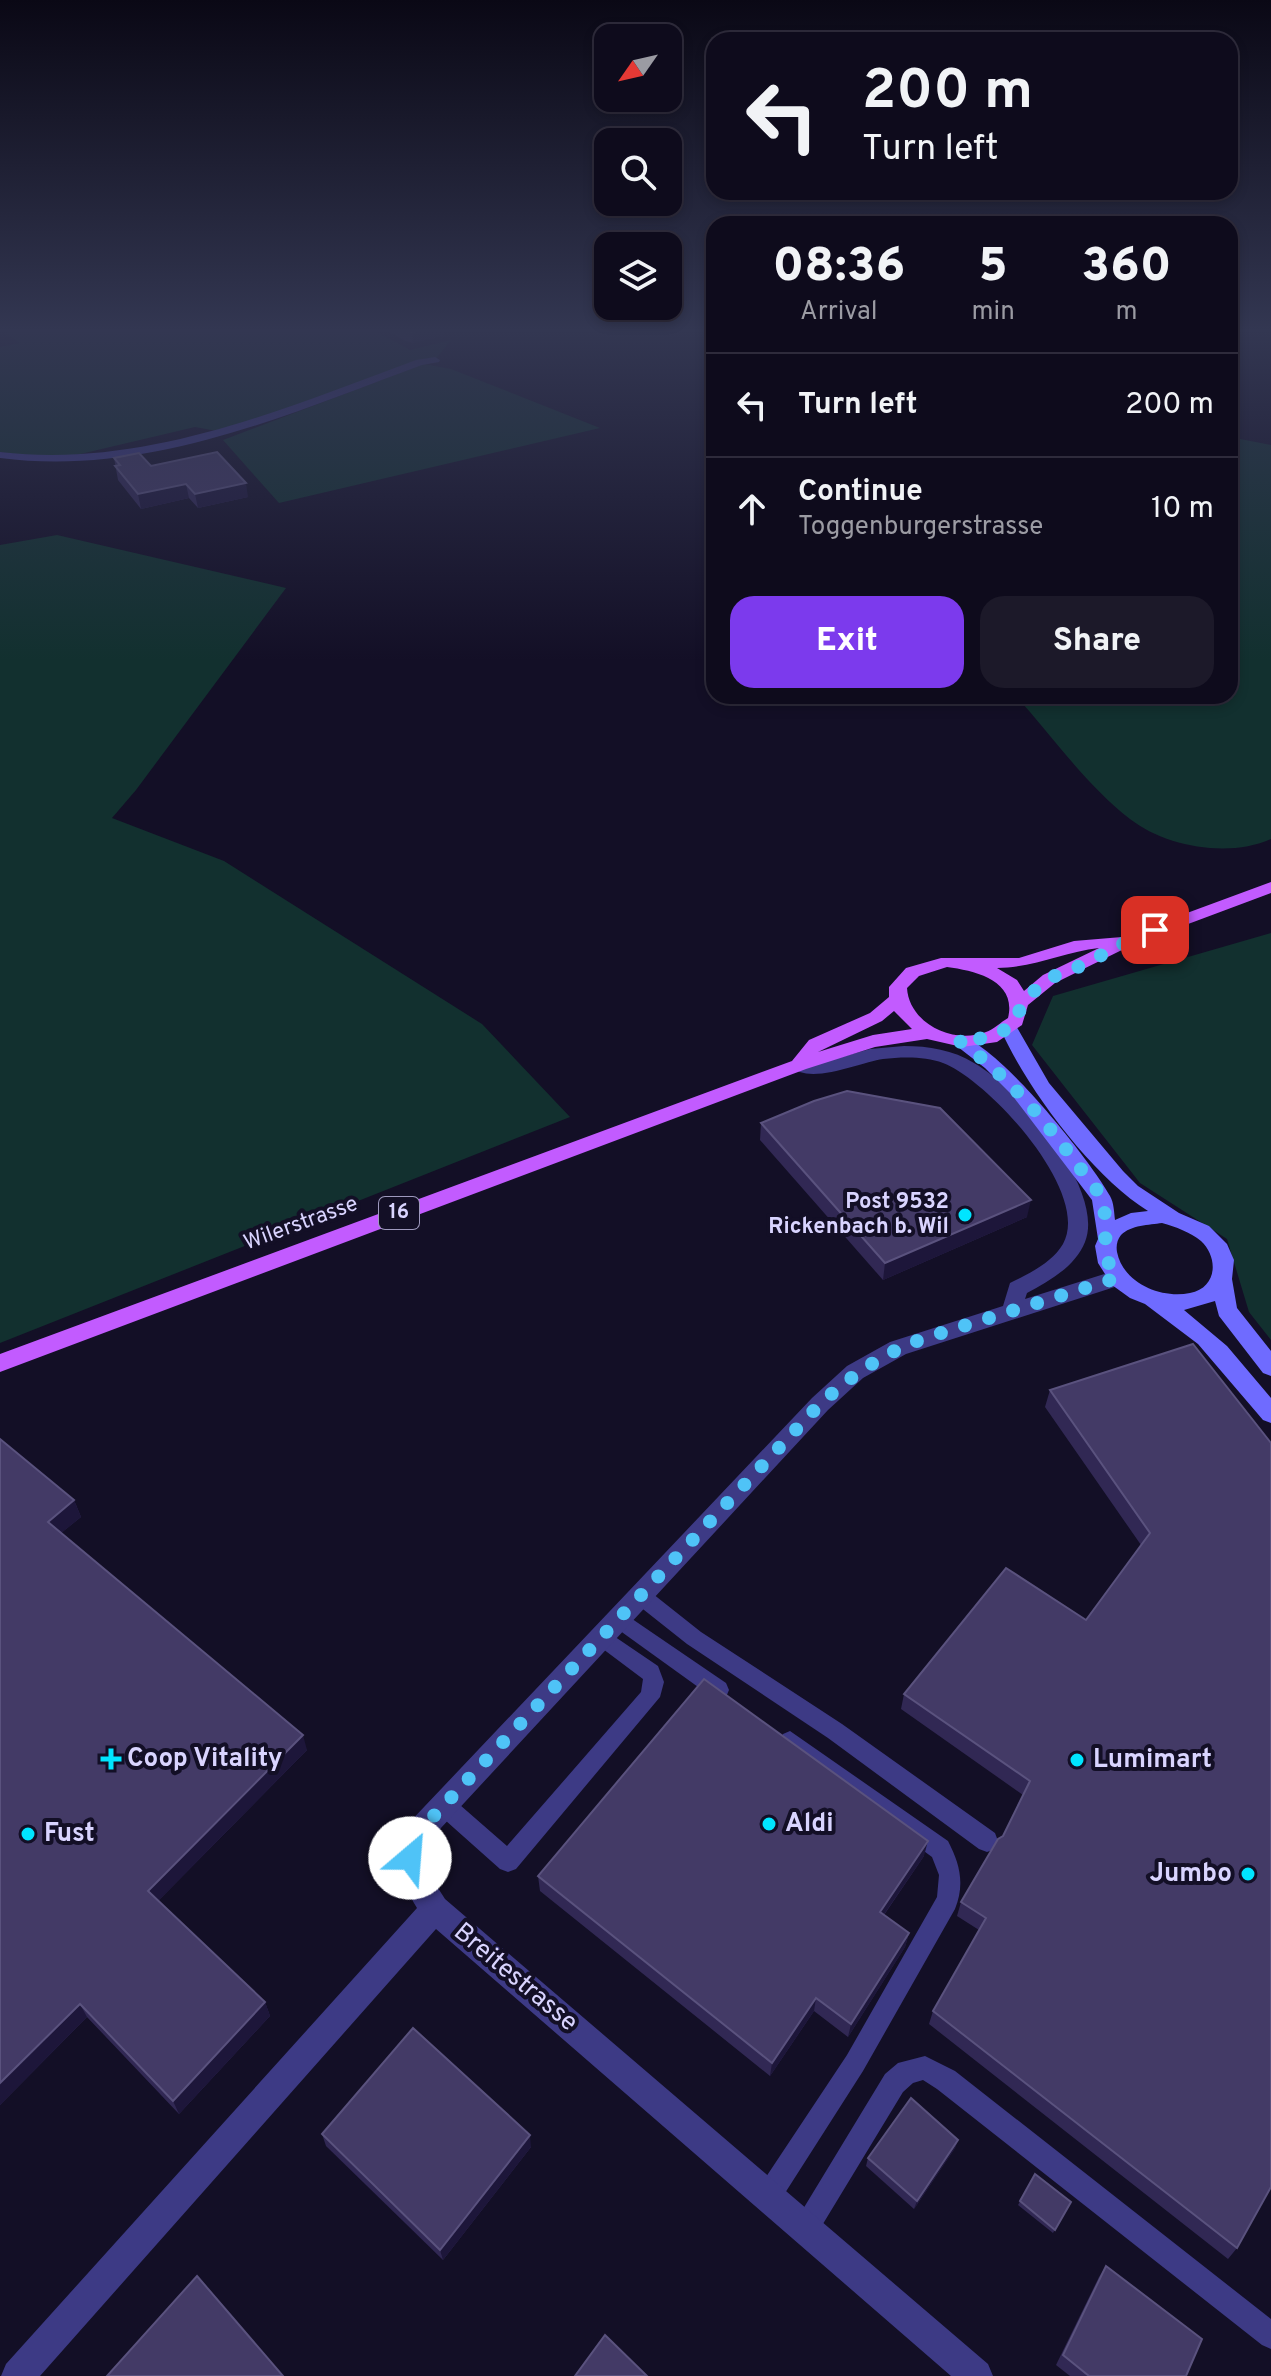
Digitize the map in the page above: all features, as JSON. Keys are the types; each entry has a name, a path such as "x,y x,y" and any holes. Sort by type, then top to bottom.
{"main road":[{"path":"1020,1003 1049,979 1126,941 1271,887"},
{"path":"965,963 1003,978 1015,990 1020,1003 1016,1021 995,1036 958,1040 927,1033 912,1024 896,1001 897,989 914,970 947,962 1020,963 1074,946 1126,941"},
{"name":"Wilerstrasse","path":"799,1065 815,1044 876,1017 896,1001"},
{"path":"1009,1028 1017,1051 1035,1078 1116,1176 1152,1206 1211,1238 1220,1250 1225,1266 1223,1281 1227,1310 1271,1367"},
{"name":"Wilerstrasse","path":"0,1363 799,1065 873,1041 927,1033"},
{"path":"958,1040 992,1064 1019,1091 1102,1199 1107,1236 1104,1251 1108,1266 1117,1278 1189,1322 1208,1338 1271,1414"},
{"path":"1107,1236 1117,1225 1133,1218 1162,1216 1183,1221"},
{"path":"1145,1296 1166,1302 1187,1302 1213,1292 1223,1281"}],"street":[{"path":"0,455 72,460 191,439"},
{"path":"799,1065 834,1066 861,1057 896,1052 924,1053 969,1067 1009,1099 1064,1173 1076,1199 1078,1234 1062,1259 1040,1277 1017,1289 1012,1312"},
{"name":"Breitestrasse","path":"976,2376 435,1909 417,1884 410,1858 416,1835 820,1404 855,1372 898,1348 1117,1278"},
{"path":"18,2376 435,1909"}],"lane":[{"path":"641,1596 694,1638 835,1731 987,1841"},
{"path":"610,1628 739,1705"},
{"path":"444,1805 508,1861 650,1697 654,1682 651,1673 610,1628"},
{"path":"769,2195 855,2063 947,1901 952,1882 948,1863 940,1849 777,1732"},
{"path":"806,2228 894,2083 907,2072 925,2068 946,2080 1271,2336"}],"green space":[{"path":"0,439 145,439 55,460 0,452"},
{"path":"226,439 553,439 279,503 223,440"},
{"path":"1238,439 1271,445 1271,839 1236,848 1217,848 1198,847 1161,837 1130,819 1085,776 1023,704 1238,704"},
{"path":"57,535 286,588 112,818 224,861 482,1024 570,1117 0,1343 0,545"},
{"path":"1271,933 1271,1340 1249,1312 1227,1239 1140,1183 1032,1045 1053,996"}],"building":[{"path":"217,452 246,483 195,494 186,484 138,494 115,466 120,465 114,458 139,453 151,466"},
{"path":"847,1091 940,1108 1031,1200 885,1263 761,1123"},
{"path":"1193,1344 1271,1443 1271,2187 1237,2248 933,2011 986,1918 961,1902 998,1839 1003,1836 1030,1781 904,1694 1006,1568 1086,1620 1150,1533 1050,1390"},
{"path":"0,1439 74,1500 48,1522 303,1735 148,1891 265,2002 173,2101 80,2004 0,2083"},
{"path":"704,1679 928,1841 880,1912 909,1933 851,2024 816,1998 772,2063 538,1876"},
{"path":"413,2028 530,2135 440,2250 322,2134"},
{"path":"911,2098 958,2140 917,2201 868,2158"},
{"path":"1035,2174 1071,2202 1055,2230 1020,2201"},
{"path":"1106,2266 1202,2339 1186,2376 1089,2376 1063,2355"},
{"path":"197,2276 283,2376 107,2376"},
{"path":"605,2335 647,2376 575,2376"}],"place":[{"name":"Post 9532 Rickenbach b. Wil","path":"965,1215"},
{"name":"Coop Vitality","path":"111,1759"},
{"name":"Lumimart","path":"1077,1760"},
{"name":"Aldi","path":"769,1824"},
{"name":"Fust","path":"28,1834"},
{"name":"Jumbo","path":"1248,1874"}],"route":[{"path":"410,1858 416,1835 820,1404 855,1372 898,1348 922,1339 1117,1278 1108,1266 1104,1251 1107,1236 1102,1199 1019,1091 992,1064 958,1040 995,1036 1016,1021 1020,1003 1049,979 1155,930"}]}
